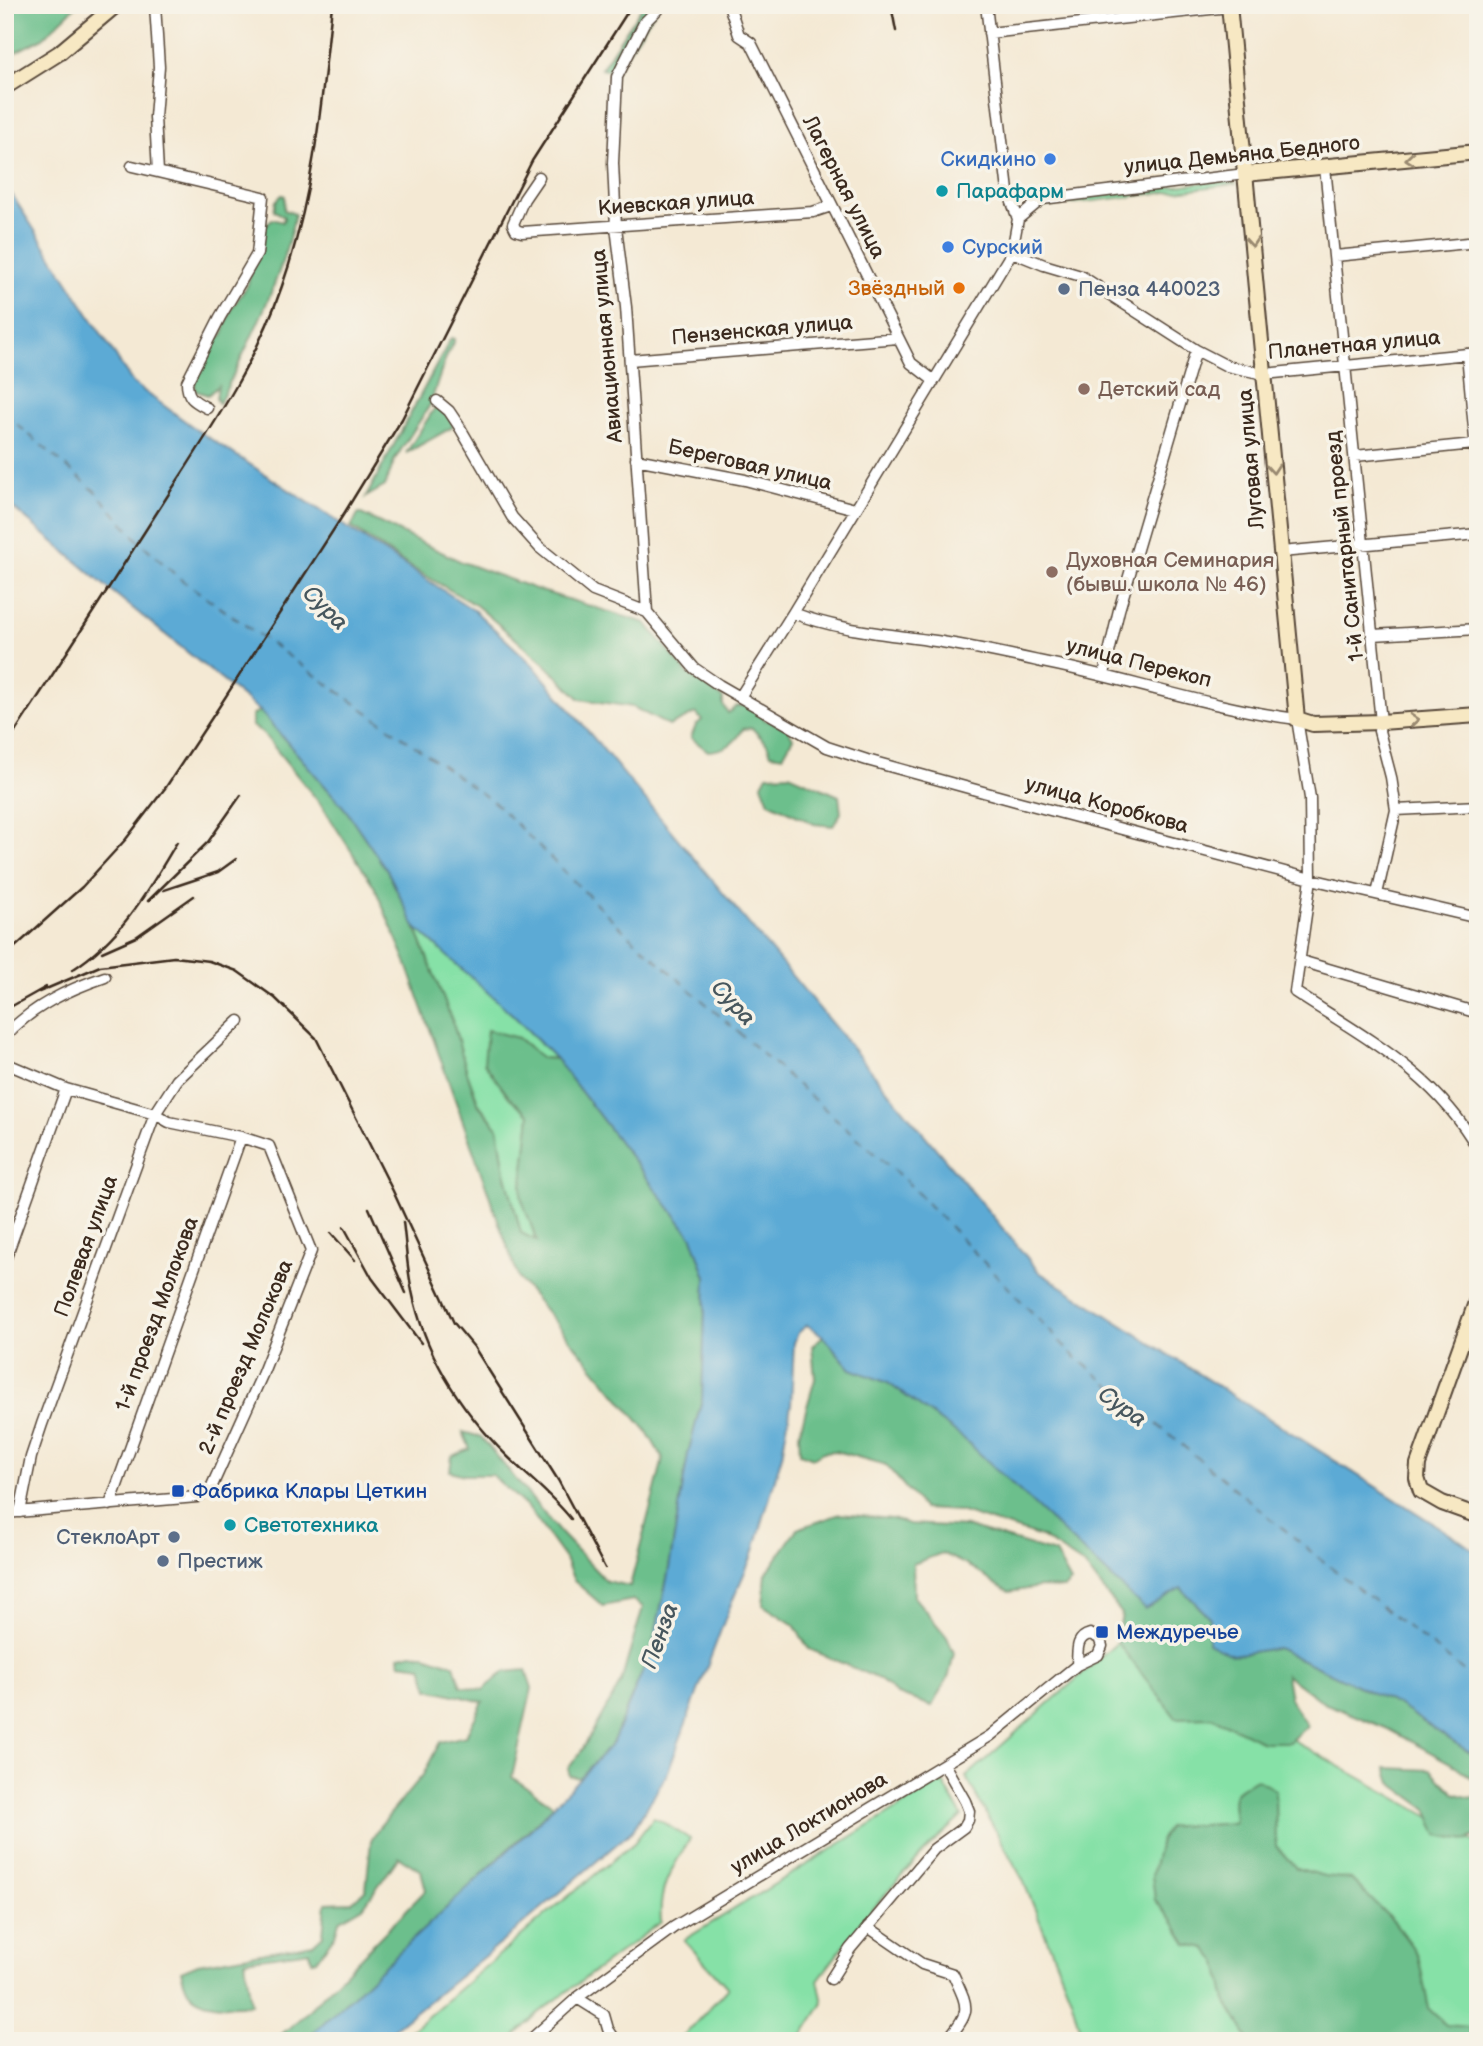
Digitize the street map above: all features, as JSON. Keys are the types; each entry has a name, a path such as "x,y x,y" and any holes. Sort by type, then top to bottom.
{"main road":[{"path":"5,88 59,53 116,5"},
{"name":"Луговая улица","path":"1229,6 1297,719"},
{"name":"улица Демьяна Бедного","path":"1245,174 1478,152"},
{"name":"улица Перекоп","path":"1297,719 1312,723 1381,722 1478,715"},
{"path":"1478,1297 1418,1464 1417,1478 1421,1491 1442,1503 1478,1516"}],"street":[{"path":"155,5 159,67 155,117 158,172"},
{"name":"Авиационная улица","path":"647,612 613,163 617,77 643,23 662,5"},
{"name":"Лагерная улица","path":"729,5 739,35 751,43 911,363 933,380"},
{"path":"740,697 1012,252 1018,219 1008,191 986,5"},
{"path":"989,33 1229,6"},
{"path":"132,166 263,197 257,254 220,317 187,383 187,391 192,400 206,408"},
{"name":"1-й Санитарный проезд","path":"1325,167 1373,635 1381,722 1378,731 1391,777 1396,810"},
{"name":"улица Демьяна Бедного","path":"1018,219 1042,199 1245,174"},
{"name":"Киевская улица","path":"539,177 524,199 513,224 516,230 522,232 616,227 813,212 831,206"},
{"path":"1335,256 1478,242"},
{"name":"Планетная улица","path":"1012,252 1081,276 1196,350 1227,366 1264,374 1472,354"},
{"name":"Пензенская улица","path":"629,359 898,338"},
{"path":"1104,674 1119,610 1196,350"},
{"path":"1472,354 1474,444 1478,471"},
{"path":"437,401 449,411 459,426 512,517 539,547 593,591 647,612"},
{"path":"1355,456 1474,444"},
{"name":"Береговая улица","path":"636,459 745,480 855,509"},
{"path":"1281,552 1478,534"},
{"name":"улица Коробкова","path":"647,612 694,668 827,747 1311,879 1478,918"},
{"name":"улица Перекоп","path":"793,613 822,624 932,640 1104,674 1253,713 1297,719"},
{"path":"1373,635 1478,629"},
{"name":"Луговая улица","path":"1297,719 1310,798 1311,879 1295,992 1406,1065 1432,1089 1467,1130 1478,1149"},
{"path":"1377,894 1396,810 1478,807"},
{"path":"1301,961 1478,1013"},
{"path":"5,1036 32,1012 65,991 105,977"},
{"name":"Полевая улица","path":"20,1512 31,1457 42,1424 155,1114 177,1080 239,1021"},
{"path":"5,1063 66,1088 155,1114 169,1122 241,1137"},
{"path":"5,1260 66,1088"},
{"name":"2-й проезд Молокова","path":"110,1505 197,1497 211,1488 262,1375 311,1251 269,1146 241,1137"},
{"name":"1-й проезд Молокова","path":"110,1505 241,1137"},
{"path":"5,1514 110,1505"},
{"name":"улица Локтионова","path":"529,2041 577,1998 674,1927 990,1736 1077,1665 1098,1655 1102,1647 1099,1638 1090,1634 1083,1636 1078,1642 1077,1665"},
{"path":"831,1979 850,1949 934,1849 964,1827 968,1820 969,1811 965,1801 944,1764"},
{"path":"868,1927 922,1964 953,1974 966,2004 964,2020 946,2041"},
{"path":"577,1998 604,2015 608,2029 616,2041"}],"green space":[{"path":"5,5 77,5 43,38 8,56 5,54"},
{"path":"643,5 659,5 615,72 601,69"},
{"path":"1227,180 1235,184 1043,207 1047,202"},
{"path":"282,195 285,196 284,210 295,214 282,263 253,334 219,404 216,398 218,386 208,395 196,391 194,380 203,368 211,341 222,336 232,308 247,286 266,225 272,219 283,222 284,217 274,210 276,201"},
{"path":"451,338 454,342 430,405 395,459 385,486 366,497"},
{"path":"434,409 445,413 453,427 406,453"},
{"path":"359,513 462,562 541,591 646,623 687,673 723,698 723,705 728,713 737,706 759,711 765,720 787,728 793,738 783,756 771,754 767,744 752,728 743,729 729,745 708,751 691,738 696,725 702,720 696,713 669,726 633,707 580,699 545,664 477,606 409,566 351,527"},
{"path":"260,711 346,810 388,872 415,927 453,1023 478,1104 498,1128 505,1172 521,1233 537,1241 521,1197 530,1115 509,1097 484,1063 487,1030 518,1038 542,1058 556,1059 692,1237 706,1277 702,1399 688,1454 668,1574 652,1649 612,1744 580,1778 570,1776 568,1769 621,1682 643,1607 633,1600 603,1606 574,1581 565,1559 529,1509 492,1475 464,1475 450,1471 452,1456 470,1449 463,1432 481,1437 560,1533 606,1581 630,1586 663,1459 646,1430 519,1279 405,959 374,886 322,806 262,732 252,726 252,715"},
{"path":"789,774 839,796 841,813 833,826 814,824 769,802 762,784 767,775"},
{"path":"415,927 513,1015 556,1059 542,1058 518,1038 509,1097 530,1115 521,1197 537,1242 521,1233 505,1172 498,1128 479,1104 453,1023"},
{"path":"823,1336 851,1369 888,1383 1181,1588 1209,1617 1232,1655 1277,1648 1398,1705 1478,1758 1478,1783 1456,1766 1388,1729 1324,1703 1286,1675 1290,1699 1307,1726 1289,1742 1263,1742 1212,1717 1176,1718 1117,1642 1122,1614 1084,1565 1041,1537 959,1511 924,1509 886,1465 836,1451 823,1452 813,1458 800,1453 799,1434 815,1379 812,1346"},
{"path":"840,1514 892,1519 909,1524 968,1527 1055,1553 1071,1582 1064,1588 1040,1587 1009,1592 975,1569 942,1553 913,1564 914,1597 947,1637 954,1653 949,1675 932,1706 897,1694 879,1679 809,1649 794,1625 763,1605 766,1574 797,1529"},
{"path":"1118,1642 1478,1844 1478,2041 1083,2041 1071,1998 1023,1880 966,1777"},
{"path":"412,1653 454,1665 461,1686 483,1690 504,1672 526,1670 532,1688 512,1777 554,1806 304,2041 274,2041 304,2015 426,1890 421,1871 399,1857 363,1907 339,1921 335,1935 316,1960 312,1961 310,1951 245,1960 251,2004 210,2004 202,2001 188,1991 181,1971 198,1964 313,1944 323,1935 326,1903 352,1902 366,1890 371,1840 379,1827 423,1775 440,1742 466,1736 483,1702 429,1689 422,1666 400,1663 399,1656"},
{"path":"1386,1768 1431,1770 1454,1793 1471,1798 1478,1794 1478,1835 1466,1840 1438,1835 1427,1809 1391,1783"},
{"path":"1256,1779 1275,1790 1276,1846 1296,1868 1324,1876 1351,1879 1395,1923 1418,1955 1429,2009 1446,2025 1478,2028 1478,2041 1250,2041 1226,2001 1218,1963 1206,1948 1187,1944 1155,1900 1152,1875 1160,1841 1168,1827 1235,1822 1234,1795"},
{"path":"942,1781 962,1816 922,1854 886,1894 818,1980 823,2003 799,2041 790,2041 785,2037 781,2041 679,2041 728,1988 684,1940"},
{"path":"654,1817 690,1839 664,1888 661,1922 537,2014 510,2041 399,2041 634,1843"}],"water":[{"path":"5,184 133,383 200,432 475,611 532,664 1039,1272 1478,1552 1478,1758 1398,1705 1277,1648 1232,1655 1208,1643 1209,1617 1181,1588 1145,1609 963,1438 888,1383 851,1369 823,1336 807,1325 798,1333 794,1343 791,1405 782,1455 754,1551 728,1611 667,1774 633,1830 507,1938 379,2041 304,2041 534,1826 612,1744 652,1649 668,1574 688,1454 702,1399 706,1277 692,1237 556,1059 513,1015 415,927 388,872 346,810 260,711 5,501"}],"ferry route":[{"path":"5,414 96,492 138,540 179,578 495,803 623,930 906,1181 1073,1355 1314,1554 1478,1682"}],"railway":[{"path":"5,747 213,424 244,371 271,315 293,252 309,182 332,5"},
{"path":"5,956 82,887 126,839 166,787 217,710 402,419 532,161 632,5"},
{"path":"891,5 896,31"},
{"path":"148,901 208,842 241,795"},
{"path":"72,970 120,928 144,896 177,842"},
{"path":"164,890 218,872 236,859"},
{"path":"102,952 136,937 194,896"},
{"path":"39,992 100,966 174,957 209,961 237,971 275,998 316,1038 393,1191 454,1323 474,1347 558,1480 605,1568"},
{"path":"5,1010 46,987"},
{"path":"369,1208 406,1293"},
{"path":"403,1222 412,1291 435,1359 459,1400 489,1437 571,1519"},
{"path":"344,1227 372,1278 421,1343"},
{"path":"331,1233 355,1260"}],"place":[{"name":"Скидкино","path":"1050,159"},
{"name":"Парафарм","path":"942,191"},
{"name":"Сурский","path":"948,247"},
{"name":"Звёздный","path":"959,288"},
{"name":"Пенза 440023","path":"1064,289"},
{"name":"Детский сад","path":"1084,389"},
{"name":"Духовная Семинария (бывш. школа № 46)","path":"1052,572"},
{"name":"Фабрика Клары Цеткин","path":"178,1491"},
{"name":"Светотехника","path":"230,1525"},
{"name":"СтеклоАрт","path":"174,1537"},
{"name":"Престиж","path":"163,1561"},
{"name":"Междуречье","path":"1102,1632"}],"water label":[{"name":"Сура","path":"325,608"},
{"name":"Сура","path":"733,1003"},
{"name":"Сура","path":"1122,1407"},
{"name":"Пенза","path":"660,1636"}]}
